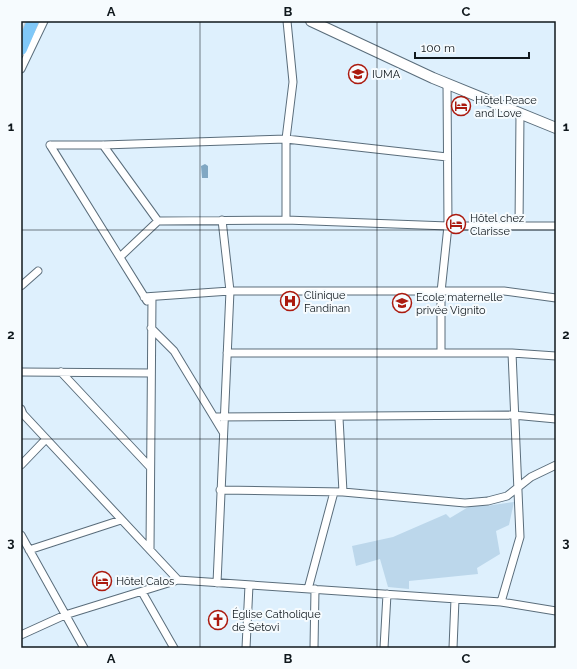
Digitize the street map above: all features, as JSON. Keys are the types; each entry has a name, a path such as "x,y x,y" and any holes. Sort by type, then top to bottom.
{"highway":[{"path":"21,49 33,21"}],"main road":[{"path":"311,21 433,78 556,128"}],"street":[{"path":"21,69 44,21"},
{"path":"286,220 286,139 293,82 287,21"},
{"path":"441,353 441,292 448,226 447,83"},
{"path":"519,226 520,114"},
{"path":"150,550 152,309 148,297 120,257 50,145 104,145 286,139 447,157"},
{"path":"104,145 158,221"},
{"path":"217,583 230,291 222,220"},
{"path":"120,257 158,221 286,220 448,226 556,226"},
{"path":"21,286 38,271"},
{"path":"148,297 230,291 504,291 556,298"},
{"path":"151,328 174,351 223,432"},
{"path":"227,353 512,353 556,356"},
{"path":"501,602 519,545 513,415 512,353"},
{"path":"21,372 151,373"},
{"path":"61,372 150,468"},
{"path":"21,409 23,414 178,580"},
{"path":"214,417 339,418 513,415 556,419"},
{"path":"339,418 343,492"},
{"path":"21,465 46,439"},
{"path":"220,490 343,492 465,503 488,501 507,496 531,477 556,465"},
{"path":"308,589 334,492"},
{"path":"29,550 121,520"},
{"path":"21,535 84,648"},
{"path":"21,635 65,615 178,580 501,602 556,611"},
{"path":"246,648 249,585"},
{"path":"314,648 315,589"},
{"path":"142,592 174,648"},
{"path":"384,648 387,594"},
{"path":"453,648 455,599"}],"shaded area":[{"path":"205,164 208,166 208,178 202,178 201,166"},
{"path":"514,502 509,525 496,531 500,554 477,568 478,574 409,581 409,589 388,587 380,559 356,566 352,546 393,537 446,514 450,518 470,506 486,506"}],"place":[{"name":"IUMA","path":"358,74"},
{"name":"Hôtel Peace and Love","path":"461,106"},
{"name":"Hôtel chez Clarisse","path":"456,224"},
{"name":"Clinique Fandinan","path":"290,301"},
{"name":"Ecole maternelle privée Vignito","path":"402,303"},
{"name":"Hôtel Calos","path":"102,581"},
{"name":"Église Catholique de Sètovi","path":"218,620"}]}
